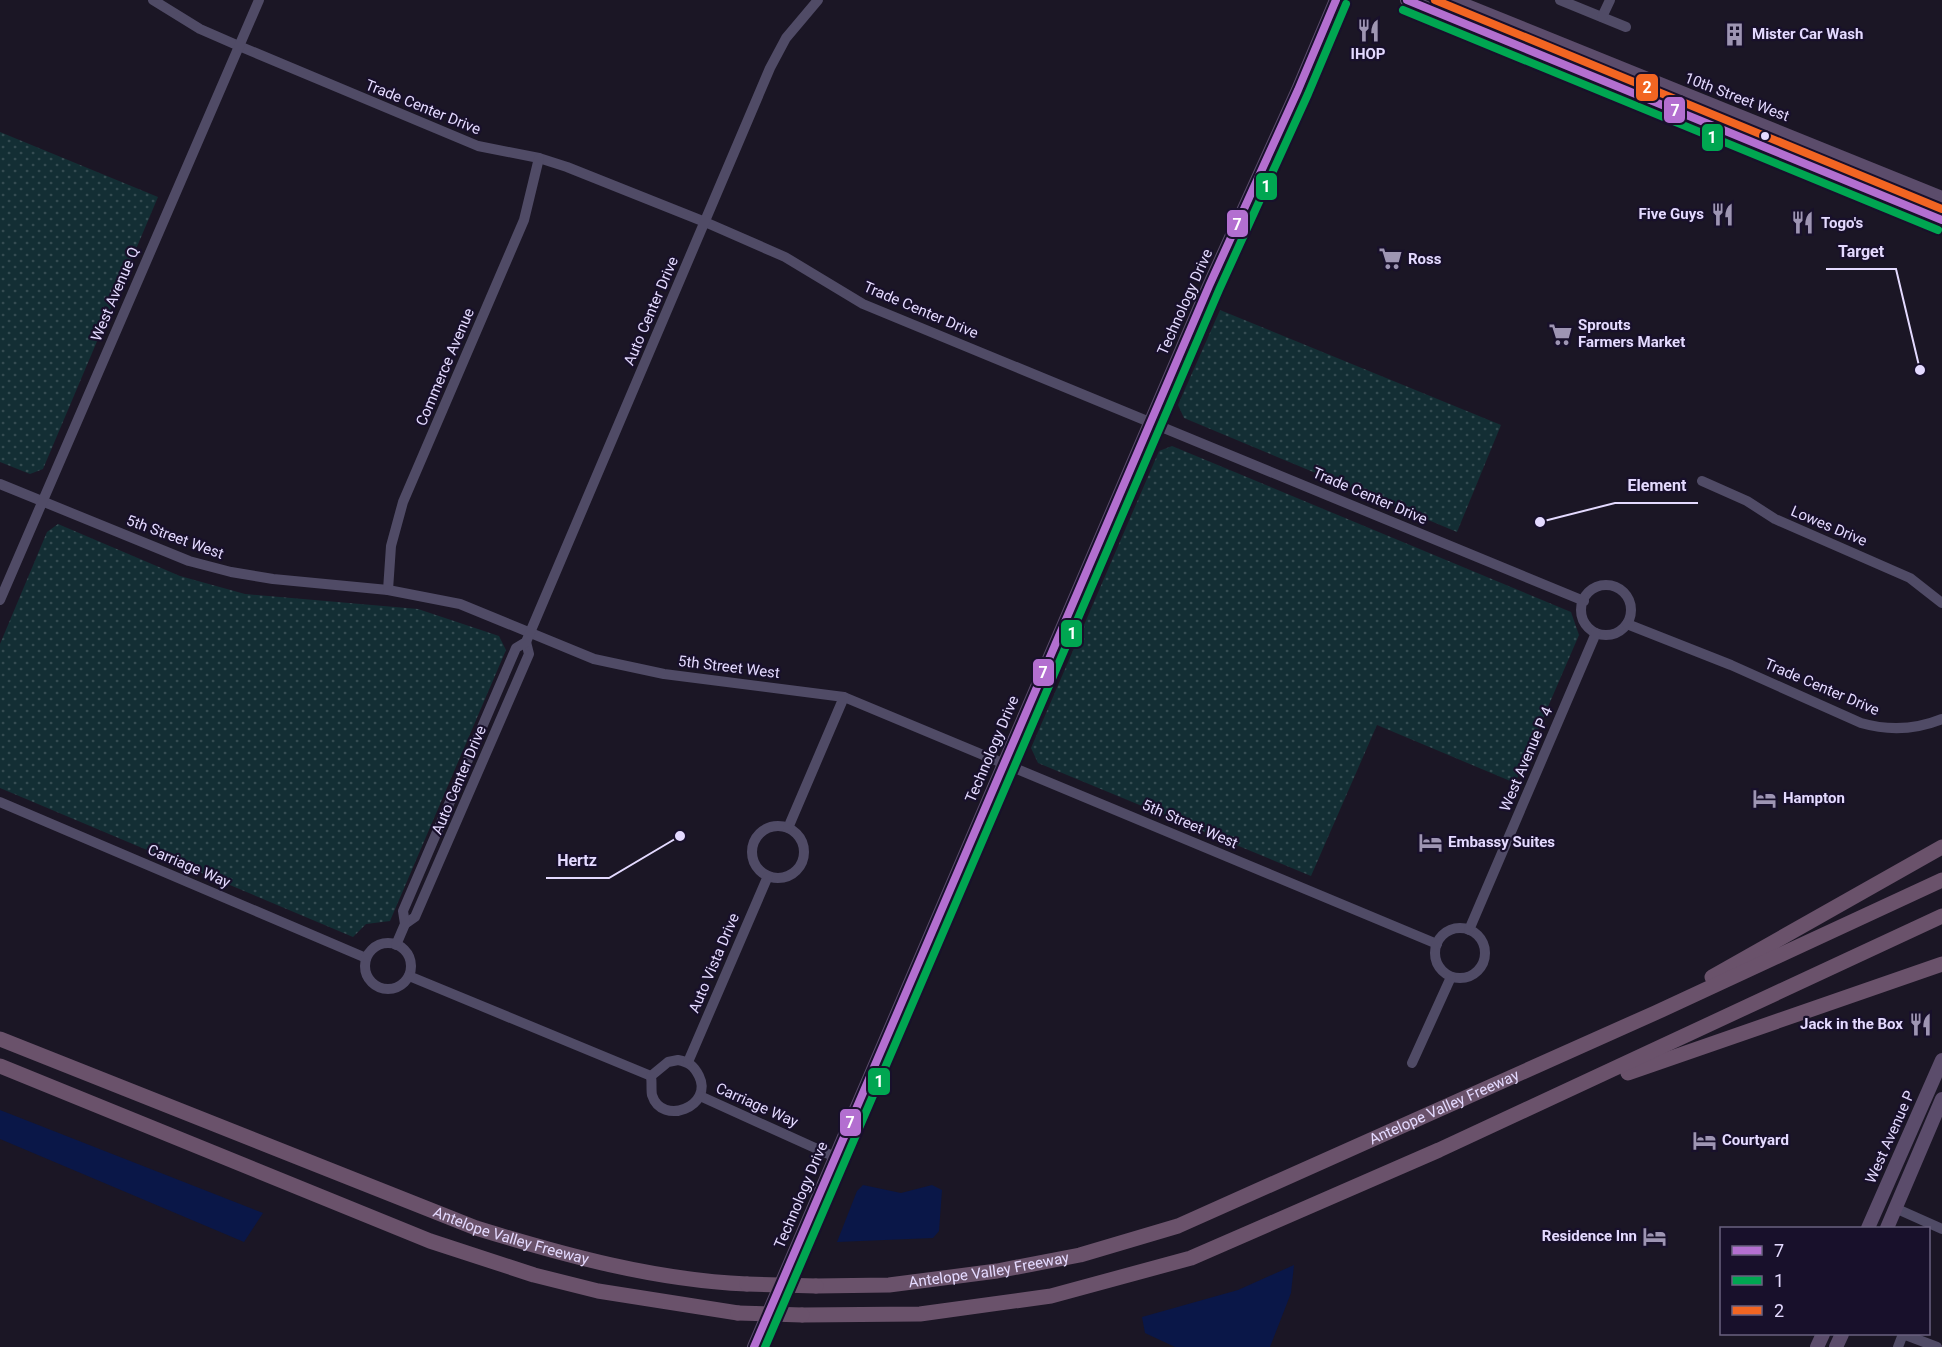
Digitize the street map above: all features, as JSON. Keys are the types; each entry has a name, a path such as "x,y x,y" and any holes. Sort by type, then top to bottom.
{"highway":[{"path":"1655,1013 1720,973 1942,847"},
{"name":"Antelope Valley Freeway","path":"0,1039 476,1228 555,1252 635,1270 690,1279 747,1284 890,1285 998,1271 1080,1255 1178,1226 1655,1013 1942,880"},
{"name":"Antelope Valley Freeway","path":"0,1066 430,1241 534,1275 598,1291 738,1313 920,1314 1051,1296 1191,1258 1439,1150 1942,916"},
{"path":"1579,1086 1610,1079 1942,964"}],"main road":[{"name":"Technology Drive","path":"754,1347 1151,421 1336,0"},
{"path":"1407,0 1942,220"},
{"name":"10th Street West","path":"1460,2 1942,198"},
{"path":"1878,193 1908,196 1936,206 1942,204"},
{"name":"West Avenue P","path":"1868,1227 1942,1060"},
{"path":"1887,1227 1942,1099"}],"street":[{"name":"Trade Center Drive","path":"153,0 200,29 239,46 478,146 539,158 567,167 705,222 785,257 863,304 1584,600"},
{"name":"West Avenue Q","path":"0,600 259,0"},
{"name":"Auto Center Drive","path":"396,945 405,924 403,911 439,825 516,648 528,637 770,68 786,38 818,0"},
{"path":"1560,0 1626,27"},
{"path":"1602,17 1610,0"},
{"path":"1456,20 1460,2"},
{"name":"Commerce Avenue","path":"388,590 391,546 403,502 524,220 532,195 539,158"},
{"name":"Lowes Drive","path":"1702,481 1747,501 1775,519 1910,578 1942,603"},
{"name":"5th Street West","path":"0,484 189,561 231,573 388,590 460,604 528,637 594,659 664,674 844,697 1437,944"},
{"path":"1611,586 1620,589 1629,600 1631,609 1627,624 1621,631 1613,634 1596,633 1586,625 1582,618 1584,600 1595,588 1611,586"},
{"name":"Trade Center Drive","path":"1627,624 1731,665 1861,723 1901,729 1925,725 1942,719"},
{"name":"West Avenue P 4","path":"1469,930 1596,633"},
{"path":"788,828 844,697"},
{"name":"Carriage Way","path":"0,802 366,958"},
{"path":"777,827 788,828 797,834 802,842 804,851 802,862 796,871 788,876 768,876 761,872 754,862 752,854 754,842 762,832 777,827"},
{"name":"Auto Vista Drive","path":"688,1062 768,876"},
{"path":"1457,928 1469,930 1481,940 1484,949 1482,966 1468,977 1450,977 1438,967 1435,959 1437,944 1441,936 1448,931 1457,928"},
{"path":"381,944 396,945 403,949 410,959 409,976 396,988 382,989 374,985 366,976 364,965 366,958 373,948 381,944"},
{"path":"409,976 651,1076"},
{"path":"1412,1063 1450,977"},
{"path":"678,1060 688,1062 696,1069 702,1081 700,1096 691,1107 681,1112 666,1110 652,1096 651,1076 668,1062 678,1060"},
{"name":"Carriage Way","path":"700,1096 835,1157"},
{"path":"1895,1208 1942,1229"},
{"path":"1906,1335 1937,1347"}],"green space":[{"path":"0,132 158,197 43,469 30,474 0,462"},
{"path":"1220,310 1501,425 1457,532 1184,418 1178,405"},
{"path":"1172,446 1571,612 1579,635 1515,783 1377,725 1311,876 1038,763 1031,748 1159,451"},
{"path":"58,524 180,576 245,594 418,609 499,636 506,650 390,921 366,924 353,937 0,788 0,644 47,532"}],"shaded area":[{"path":"0,1110 263,1213 244,1242 0,1139"},
{"path":"863,1185 901,1193 932,1185 942,1190 939,1231 933,1238 837,1242 857,1191"},
{"path":"1294,1265 1291,1293 1270,1347 1175,1347 1145,1333 1142,1317 1238,1290"}],"transit line":[{"name":"7","path":"754,1347 1209,286 1336,0"},
{"name":"7","path":"1407,0 1942,220"},
{"name":"2","path":"1435,0 1942,209"},
{"name":"1","path":"765,1347 1219,290 1346,4"},
{"name":"1","path":"1403,10 1938,230"}],"place":[{"name":"IHOP","path":"1368,30"},
{"name":"Mister Car Wash","path":"1734,34"},
{"name":"Five Guys","path":"1722,214"},
{"name":"Togo's","path":"1803,223"},
{"name":"Ross","path":"1390,259"},
{"name":"Sprouts Farmers Market","path":"1560,334"},
{"name":"Target","path":"1920,370"},
{"name":"Element","path":"1540,522"},
{"name":"Hampton","path":"1765,798"},
{"name":"Hertz","path":"680,836"},
{"name":"Embassy Suites","path":"1430,842"},
{"name":"Jack in the Box","path":"1921,1024"},
{"name":"Courtyard","path":"1704,1140"},
{"name":"Residence Inn","path":"1655,1236"}]}
